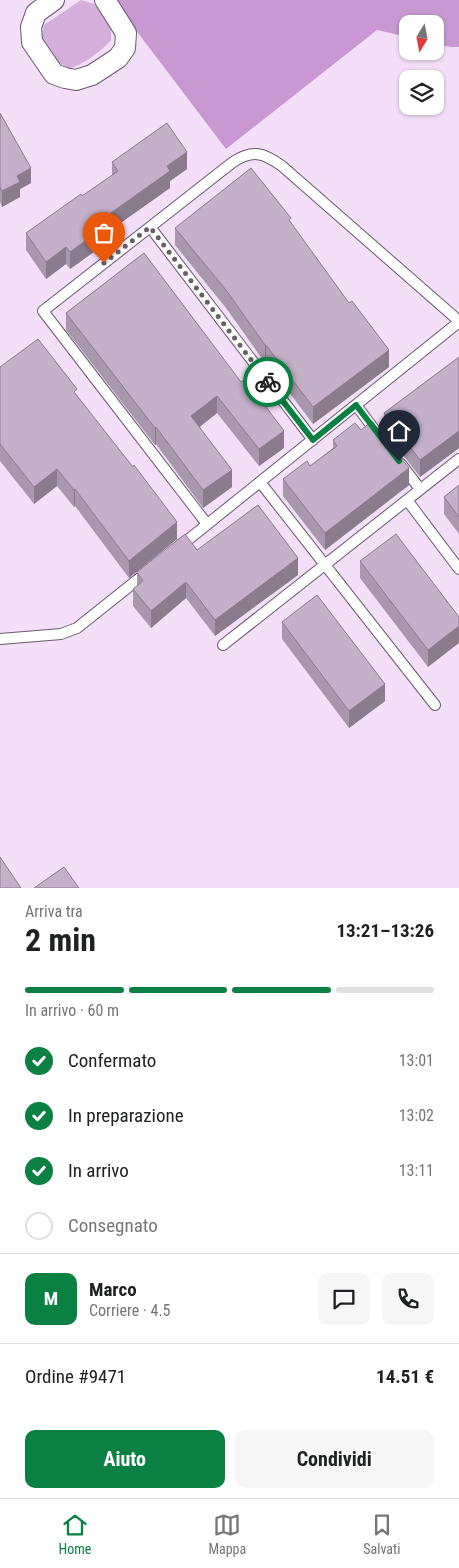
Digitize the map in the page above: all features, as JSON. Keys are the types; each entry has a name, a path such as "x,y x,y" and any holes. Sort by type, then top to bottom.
{"street":[{"path":"54,0 36,14 31,27 32,42 54,74 76,80 92,75 118,58 124,48 126,32 105,0"}],"lane":[{"path":"171,554 459,322 282,166 257,153 239,158 43,311 207,524"},
{"path":"150,227 313,440"},
{"path":"356,405 385,443"},
{"path":"397,459 420,489"},
{"path":"223,645 459,459"},
{"path":"260,482 435,705"},
{"path":"407,500 459,569"},
{"path":"0,639 61,634 77,628 156,566"}],"shaded area":[{"path":"81,0 94,4 111,29 111,40 84,62 68,68 58,62 41,37 44,25"},
{"path":"113,0 459,0 459,47 444,46 444,15 399,15 399,35 377,30 226,149"}],"building":[{"path":"0,113 31,168 17,176 20,182 2,191 0,187"},
{"path":"167,123 187,152 167,166 170,171 108,215 112,222 70,252 66,247 46,262 26,233 81,194 82,196 118,171 112,162"},
{"path":"251,168 291,218 289,220 349,303 352,301 389,350 313,407 265,345 226,290 175,228"},
{"path":"144,253 241,382 245,379 284,431 259,449 217,396 191,416 232,470 203,490 66,313"},
{"path":"38,339 77,389 74,392 133,467 134,465 177,522 129,561 75,489 57,469 34,487 0,444 0,367"},
{"path":"459,357 459,431 420,460 384,413"},
{"path":"372,421 409,468 325,533 283,479 307,461 310,466 337,446 333,440 355,423 361,430"},
{"path":"459,485 459,517 444,497"},
{"path":"258,505 298,558 215,620 186,582 151,611 133,589 143,581 137,572 185,534 197,550"},
{"path":"396,534 459,617 459,626 428,650 360,561"},
{"path":"317,595 385,684 349,711 282,622"},
{"path":"0,857 21,888 0,888"},
{"path":"64,867 79,888 34,888"}],"way so far":[{"path":"104,263 150,227 268,382"}],"route":[{"path":"268,382 313,440 356,405 399,461"}]}
